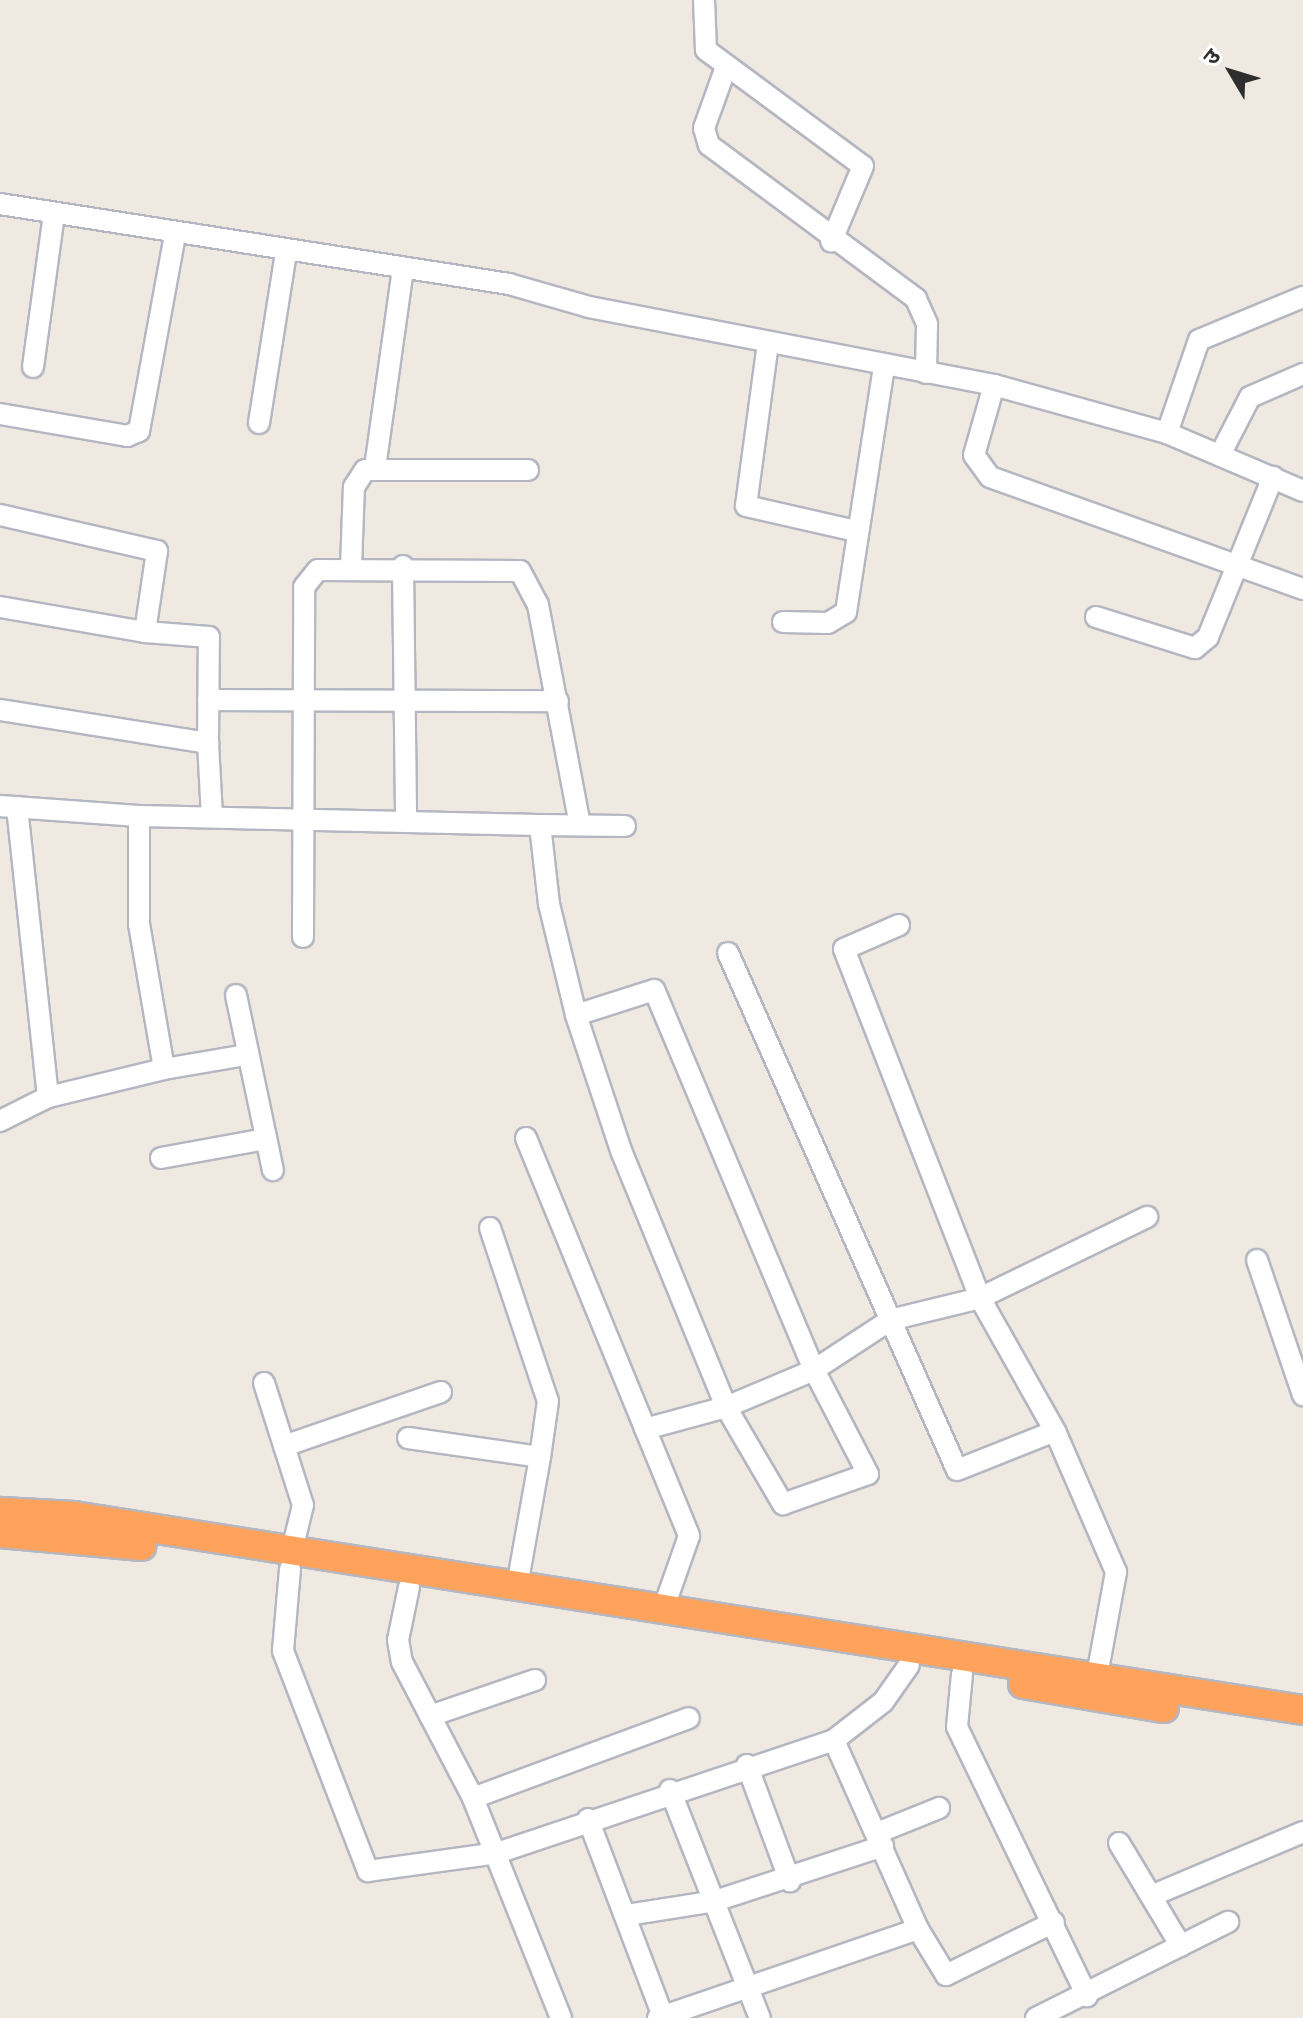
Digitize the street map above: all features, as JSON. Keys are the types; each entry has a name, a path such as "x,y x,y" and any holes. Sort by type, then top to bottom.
{"highway":[{"path":"0,1512 291,1559 409,1587 1303,1730"},
{"path":"0,1533 291,1559 517,1586 1303,1710"}],"street":[{"path":"704,0 702,39 726,67 863,166 831,242"},
{"path":"726,67 704,128 709,145 831,242 916,299 927,324 926,373"},
{"path":"0,204 286,252 509,284 768,343 884,367 994,385 1167,433 1303,491"},
{"path":"33,367 54,213"},
{"path":"0,414 127,436 139,431 175,234"},
{"path":"259,423 286,252"},
{"path":"375,468 403,268"},
{"path":"1167,433 1199,340 1303,297"},
{"path":"768,343 746,506 856,531"},
{"path":"783,622 828,623 846,612 856,531 884,367"},
{"path":"1220,455 1250,397 1303,374"},
{"path":"994,385 974,455 990,477 1303,589"},
{"path":"351,567 354,487 365,470 528,470"},
{"path":"1096,617 1195,648 1208,637 1235,564 1273,477"},
{"path":"0,515 157,551 145,632"},
{"path":"403,566 406,820"},
{"path":"303,937 304,587 318,570 403,566 520,571 538,605 580,825"},
{"path":"0,607 145,632 209,637 208,743 212,817"},
{"path":"208,700 303,697 405,702 558,701"},
{"path":"0,710 208,743"},
{"path":"48,1097 8,807 139,816 625,826"},
{"path":"139,816 139,924 164,1069"},
{"path":"540,825 549,904 576,1015 622,1153 726,1407 783,1504 868,1474 814,1370 654,990 576,1015"},
{"path":"899,925 844,949 980,1298 1055,1431 1116,1572 1097,1676"},
{"path":"728,953 957,1470 1055,1431"},
{"path":"236,995 246,1055 273,1170"},
{"path":"0,1121 48,1097 164,1069 246,1055"},
{"path":"526,1138 689,1536 663,1610"},
{"path":"161,1158 266,1139"},
{"path":"645,1429 726,1407 814,1370 890,1320 980,1298 1147,1217"},
{"path":"490,1228 548,1401 517,1586"},
{"path":"1257,1260 1303,1395"},
{"path":"264,1383 303,1505 291,1559 283,1651 368,1871 497,1853 670,1790 834,1740 883,1702 909,1665"},
{"path":"284,1446 441,1392"},
{"path":"408,1438 540,1457"},
{"path":"409,1587 398,1640 430,1716 473,1798 497,1853 561,2018"},
{"path":"962,1674 957,1727 1054,1922 1087,1996"},
{"path":"430,1716 535,1680"},
{"path":"473,1798 689,1718"},
{"path":"834,1740 918,1929 946,1975 1054,1922"},
{"path":"747,1765 790,1881"},
{"path":"670,1790 760,2018"},
{"path":"627,1915 715,1901 790,1881 880,1840 939,1808"},
{"path":"588,1819 627,1915 660,2017 750,1990 918,1929"},
{"path":"1151,1896 1303,1832"},
{"path":"1119,1843 1181,1946"},
{"path":"1036,2018 1087,1996 1228,1922"}]}
